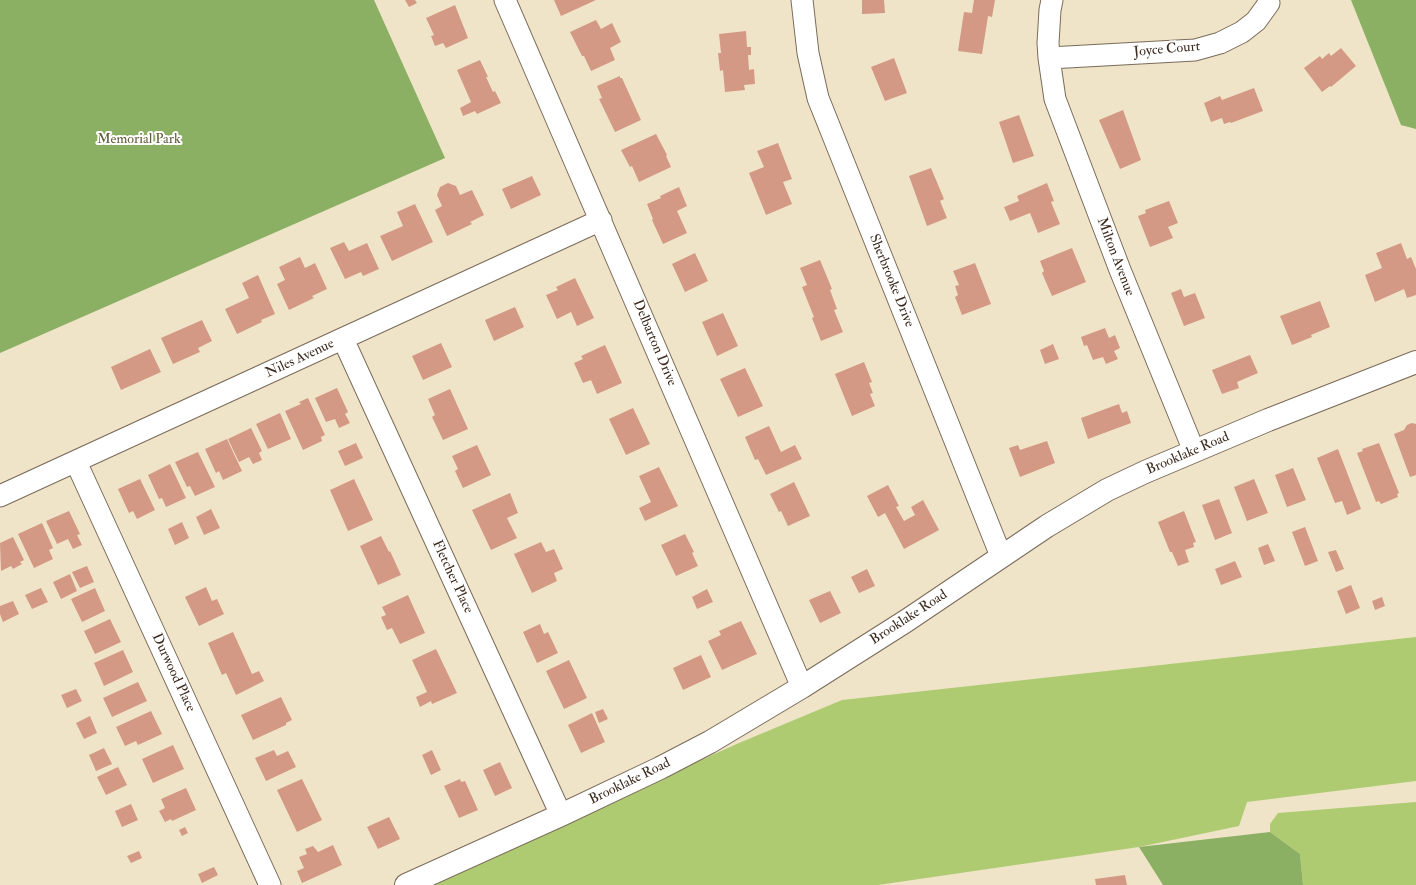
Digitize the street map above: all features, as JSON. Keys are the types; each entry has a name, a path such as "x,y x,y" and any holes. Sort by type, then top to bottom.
{"street":[{"name":"Delbarton Drive","path":"505,0 802,687"},
{"name":"Sherbrooke Drive","path":"802,0 808,53 818,98 1001,556"},
{"path":"1049,58 1049,23 1052,0"},
{"name":"Joyce Court","path":"1049,58 1195,50 1220,43 1242,32 1256,21 1269,3"},
{"name":"Milton Avenue","path":"1049,58 1055,99 1120,270 1194,451"},
{"name":"Niles Avenue","path":"0,496 601,220"},
{"name":"Fletcher Place","path":"343,339 561,815"},
{"name":"Brooklake Road","path":"406,885 561,815 660,768 710,742 802,687 906,621 1047,526 1107,490 1194,451 1416,362"},
{"name":"Durwood Place","path":"76,462 270,885"}],"green space":[{"name":"Memorial Park","path":"0,0 374,0 445,158 0,353"},
{"path":"1351,0 1416,0 1416,129 1401,125"},
{"path":"1416,637 1416,781 1247,802 1239,826 1139,847 878,885 423,885 739,743 842,700"},
{"path":"1416,802 1416,885 1303,885 1300,854 1270,832 1270,824 1278,813"},
{"path":"1270,832 1300,854 1303,885 1163,885 1139,847"}],"building":[{"path":"405,0 415,0 417,3 409,7"},
{"path":"554,0 596,0 561,16"},
{"path":"862,0 884,0 885,13 862,14"},
{"path":"974,0 995,0 992,17 988,16 982,54 958,51 964,12 972,13"},
{"path":"455,5 468,38 446,48 443,43 435,46 431,36 434,35 426,18"},
{"path":"596,20 601,29 612,23 621,42 610,48 615,60 591,71 570,32"},
{"path":"746,31 747,47 751,47 751,55 748,55 749,70 754,69 755,84 744,85 745,90 725,92 723,70 720,71 718,53 721,53 719,34"},
{"path":"1341,48 1356,66 1331,87 1330,86 1322,92 1304,68 1320,56 1322,59 1329,53 1331,56"},
{"path":"894,58 907,93 885,101 871,67"},
{"path":"480,60 493,92 495,91 501,103 477,114 475,111 463,116 460,108 471,102 457,70"},
{"path":"620,76 641,120 615,132 599,99 602,98 597,86"},
{"path":"1254,88 1263,111 1231,123 1224,124 1222,118 1211,122 1204,103 1220,96 1222,100"},
{"path":"1123,110 1141,160 1120,169 1099,120"},
{"path":"1019,115 1034,156 1013,163 999,122"},
{"path":"656,134 667,155 666,156 671,167 639,182 632,166 630,167 621,150"},
{"path":"778,143 792,179 783,182 792,204 766,215 749,173 764,167 757,151"},
{"path":"931,168 944,199 940,201 947,218 927,226 909,176"},
{"path":"532,176 541,195 511,209 502,189"},
{"path":"448,183 456,186 460,195 472,190 484,215 470,222 472,224 447,236 435,210 442,206 437,195 440,187"},
{"path":"1047,183 1054,201 1051,202 1060,224 1038,233 1030,213 1010,221 1004,207 1019,201 1017,196"},
{"path":"679,187 687,206 677,211 687,233 663,244 652,220 653,219 647,204 661,198 660,196"},
{"path":"1169,201 1178,223 1168,227 1173,238 1150,247 1138,216 1146,213 1145,210"},
{"path":"415,204 433,242 392,261 380,236 403,226 397,212"},
{"path":"344,242 349,251 367,243 379,269 363,276 361,272 345,279 330,248"},
{"path":"1401,243 1407,259 1411,257 1416,269 1416,295 1407,298 1404,289 1375,302 1365,275 1382,268 1376,253"},
{"path":"1072,248 1086,282 1052,296 1042,273 1044,271 1040,261"},
{"path":"695,253 708,281 685,292 672,264"},
{"path":"300,257 305,268 315,263 327,289 312,296 314,298 289,310 277,284 285,280 279,267"},
{"path":"820,260 832,289 830,290 837,309 834,310 843,332 821,341 812,318 814,317 802,287 807,285 800,268"},
{"path":"975,263 991,304 962,315 955,297 958,295 955,286 959,285 953,271"},
{"path":"258,275 275,314 261,320 262,322 237,334 225,309 249,298 242,283"},
{"path":"575,278 594,318 577,326 571,312 557,319 546,295 558,290 556,287"},
{"path":"1181,289 1184,297 1195,293 1205,318 1184,326 1171,293"},
{"path":"1320,301 1330,327 1311,335 1312,337 1292,345 1280,316"},
{"path":"515,307 524,327 494,341 485,320"},
{"path":"723,313 738,346 717,356 702,322"},
{"path":"202,320 212,341 198,348 200,352 173,364 161,338"},
{"path":"1105,328 1109,338 1115,335 1120,348 1114,351 1118,359 1106,364 1103,357 1093,360 1087,345 1084,346 1081,337"},
{"path":"441,343 452,367 423,380 412,356"},
{"path":"1053,344 1059,359 1045,364 1040,350"},
{"path":"605,345 622,383 597,394 591,380 583,383 574,363 583,359 581,356"},
{"path":"150,349 161,372 121,390 111,367"},
{"path":"1250,355 1258,373 1237,382 1239,388 1222,394 1212,370"},
{"path":"864,362 872,382 869,383 873,393 870,394 875,406 852,416 835,374"},
{"path":"745,368 763,406 738,417 720,379"},
{"path":"337,388 348,412 345,414 350,423 339,428 335,419 326,422 315,398"},
{"path":"450,389 468,429 443,440 432,417 435,415 428,399"},
{"path":"308,398 325,435 321,437 322,441 303,450 285,411 301,404 299,402"},
{"path":"1119,404 1122,413 1127,411 1131,423 1088,439 1081,418"},
{"path":"633,408 650,444 626,455 609,419"},
{"path":"280,413 291,439 268,449 256,424"},
{"path":"1412,423 1416,424 1416,475 1410,477 1394,434 1404,430 1407,425"},
{"path":"769,426 781,452 795,445 802,459 766,475 758,459 755,460 745,437"},
{"path":"251,428 262,451 259,453 262,460 253,464 249,457 239,462 228,439"},
{"path":"227,439 242,471 223,480 219,471 216,473 205,449"},
{"path":"1047,441 1055,463 1020,477 1009,448 1018,445 1020,450"},
{"path":"356,443 363,458 345,466 338,451"},
{"path":"1379,443 1399,493 1397,494 1398,497 1381,504 1379,501 1376,502 1357,453 1363,451 1362,449"},
{"path":"477,445 491,475 463,488 455,471 458,469 452,456"},
{"path":"1338,449 1361,509 1347,515 1342,501 1335,503 1317,458"},
{"path":"198,452 215,487 195,496 190,486 187,487 175,462"},
{"path":"170,464 186,498 166,507 162,498 159,499 148,475"},
{"path":"659,467 678,506 645,521 639,508 651,502 639,476"},
{"path":"1293,468 1306,500 1287,507 1275,475"},
{"path":"140,479 155,510 137,519 133,511 129,513 118,489"},
{"path":"354,479 373,520 348,531 330,490"},
{"path":"1254,479 1268,513 1247,521 1234,487"},
{"path":"794,482 810,516 788,526 781,511 779,512 770,494"},
{"path":"888,485 899,506 896,507 904,521 915,515 911,507 923,500 939,530 904,549 885,513 878,517 867,496"},
{"path":"510,493 518,513 507,518 517,538 491,550 472,510"},
{"path":"1219,499 1232,533 1215,540 1202,505"},
{"path":"211,509 220,528 204,535 196,517"},
{"path":"69,511 80,534 77,535 82,545 73,549 68,539 57,544 46,521"},
{"path":"1184,511 1196,542 1193,543 1194,547 1185,550 1189,562 1178,566 1172,552 1170,552 1158,522"},
{"path":"182,522 189,538 175,545 168,529"},
{"path":"42,523 53,548 49,550 53,559 34,568 18,534"},
{"path":"1305,527 1318,561 1305,566 1292,532"},
{"path":"685,534 694,552 692,553 698,566 676,576 661,545"},
{"path":"381,536 401,575 378,585 360,546"},
{"path":"13,537 24,560 20,562 22,564 13,569 11,566 1,571 0,543"},
{"path":"541,542 546,552 554,549 563,569 554,573 557,581 532,593 514,554"},
{"path":"1268,544 1275,561 1264,565 1258,548"},
{"path":"1336,550 1344,569 1336,572 1328,552"},
{"path":"1235,561 1242,577 1221,585 1215,569"},
{"path":"87,566 94,582 80,588 72,572"},
{"path":"867,569 875,586 859,593 851,577"},
{"path":"70,574 77,591 61,599 53,582"},
{"path":"1351,585 1360,608 1346,614 1337,591"},
{"path":"206,587 212,601 217,599 224,614 199,626 185,597"},
{"path":"41,588 48,602 32,609 25,595"},
{"path":"95,588 105,611 82,622 71,599"},
{"path":"707,589 713,602 697,609 692,597"},
{"path":"830,591 841,613 820,623 809,600"},
{"path":"408,595 425,633 400,644 392,628 387,630 381,617 386,615 382,607"},
{"path":"1382,597 1385,606 1375,610 1372,601"},
{"path":"13,601 19,614 3,622 0,614 0,606"},
{"path":"110,619 121,642 95,654 84,631"},
{"path":"741,621 757,654 722,670 708,641 721,635 719,631"},
{"path":"540,624 544,634 548,632 558,653 537,663 523,632"},
{"path":"233,632 252,674 259,671 264,681 236,695 226,673 222,675 208,643"},
{"path":"436,649 457,693 432,704 431,701 420,707 416,697 427,692 412,660"},
{"path":"123,650 133,672 104,686 94,663"},
{"path":"701,655 711,677 683,690 673,668"},
{"path":"569,660 587,698 564,709 546,671"},
{"path":"138,682 147,701 112,717 103,698"},
{"path":"76,689 82,701 67,708 61,695"},
{"path":"281,697 292,720 286,723 286,725 253,740 241,715"},
{"path":"603,709 608,719 599,723 595,712"},
{"path":"151,711 162,734 138,745 136,741 125,746 116,727"},
{"path":"592,713 605,742 581,753 568,725"},
{"path":"90,716 97,733 84,739 76,723"},
{"path":"173,745 184,769 153,783 142,759"},
{"path":"104,748 112,764 96,771 89,755"},
{"path":"274,750 277,756 288,751 296,767 266,781 255,758"},
{"path":"432,750 441,770 431,775 422,755"},
{"path":"500,762 512,788 495,796 483,770"},
{"path":"118,767 127,785 106,795 97,777"},
{"path":"302,779 322,820 297,832 277,790"},
{"path":"460,779 461,782 465,781 478,810 459,818 444,786"},
{"path":"186,788 196,810 172,821 171,819 165,822 159,811 165,808 161,799"},
{"path":"131,804 138,820 122,827 115,811"},
{"path":"389,817 400,839 378,849 367,827"},
{"path":"185,827 188,833 182,836 179,830"},
{"path":"333,845 342,865 302,883 297,871 304,868 299,857 307,854 305,849 313,846 318,852"},
{"path":"139,851 142,858 131,863 127,856"},
{"path":"214,867 218,875 202,883 198,874"},
{"path":"1125,875 1127,885 1096,885 1095,879"}]}
